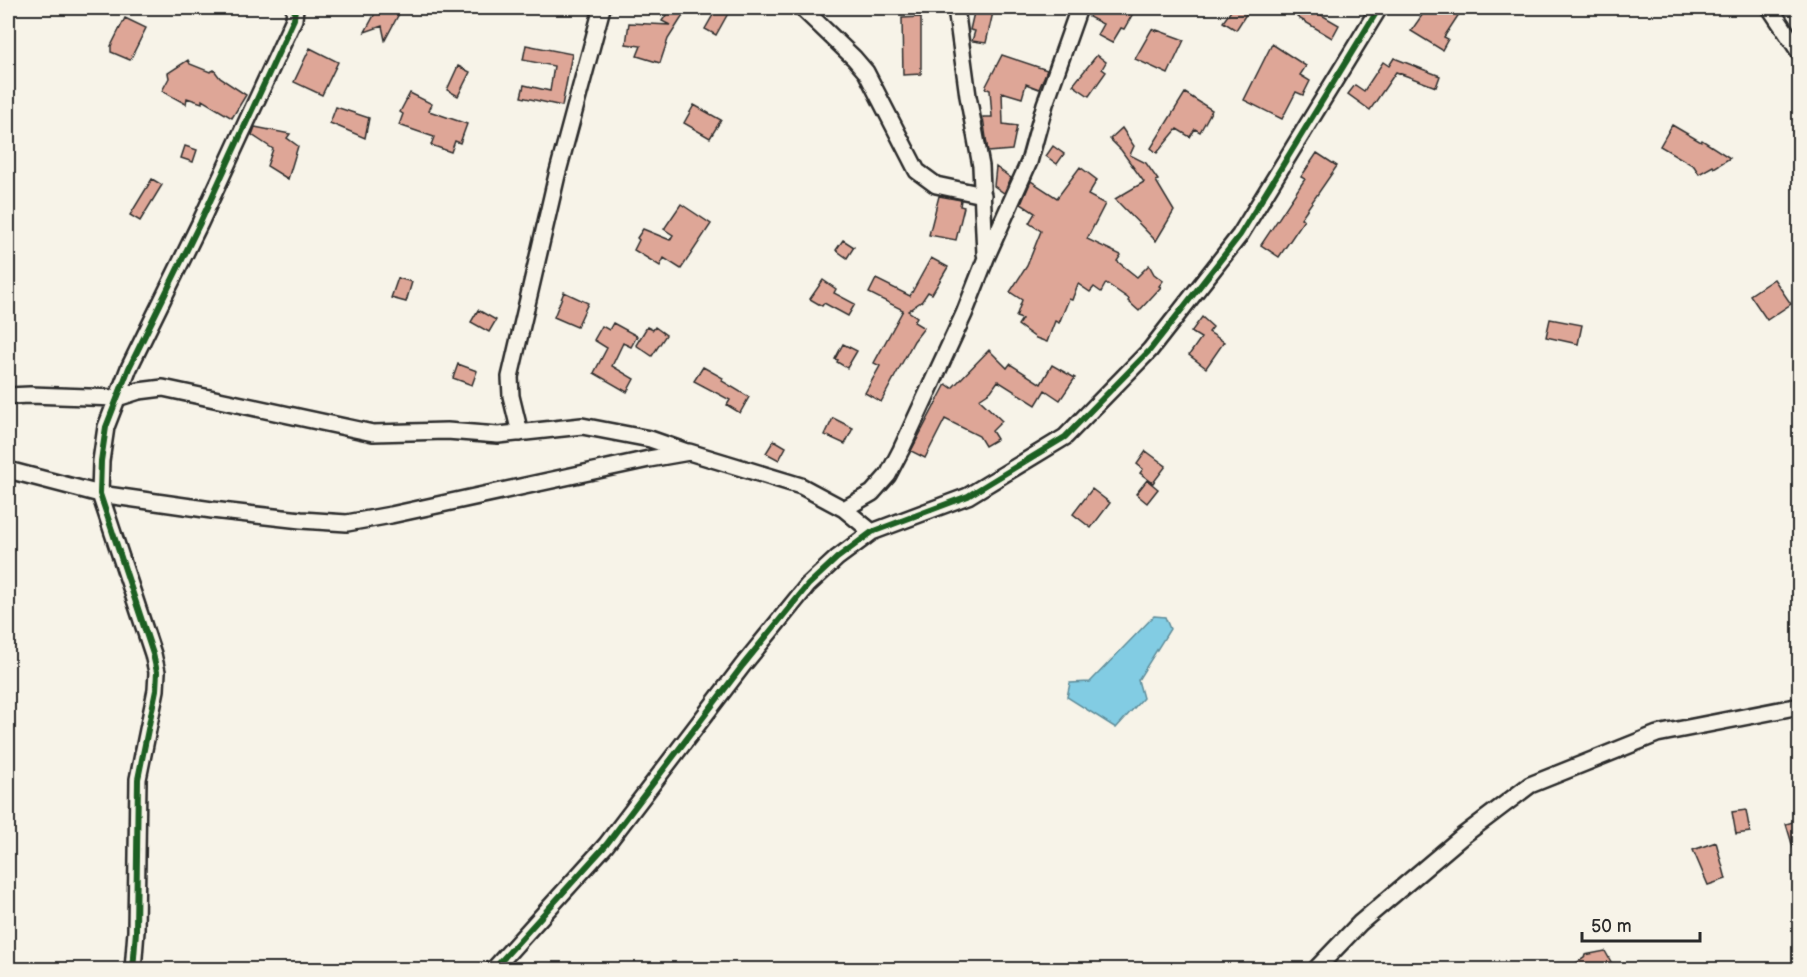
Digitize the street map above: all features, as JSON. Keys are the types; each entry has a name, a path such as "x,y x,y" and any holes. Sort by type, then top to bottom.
{"street":[{"path":"520,433 511,396 510,377 557,175 602,8"},
{"path":"802,8 866,72 917,171 936,184 983,195"},
{"path":"956,8 968,96 981,166 986,258"},
{"path":"844,509 872,493 888,475 901,450 964,314 1029,162 1045,104 1079,8"},
{"path":"493,969 606,845 743,665 808,585 837,558 872,532 968,496 1065,437 1150,350 1240,235 1379,8"},
{"path":"1770,8 1800,52"},
{"path":"133,969 136,931 138,779 156,690 157,672 100,494 101,461 106,427 137,352 205,213 297,11"},
{"path":"8,396 30,394 117,398 139,391 163,388 373,433 447,432 498,435 582,426 599,428 650,438 801,486 844,509 872,532"},
{"path":"8,470 100,494 224,511 347,523 689,452"},
{"path":"1315,969 1359,923 1464,835 1530,785 1657,734 1800,706"}],"water":[{"path":"1154,616 1165,617 1170,629 1138,680 1143,698 1116,728 1067,697 1070,683 1090,682"}],"building":[{"path":"378,8 402,8 385,40 382,26 365,32"},
{"path":"671,8 684,14 668,39 660,63 637,56 641,46 626,44 629,23 670,25 662,21"},
{"path":"717,8 731,8 716,35 705,29"},
{"path":"975,8 994,8 986,43 972,41 975,31 970,30"},
{"path":"1094,8 1136,8 1124,29 1121,28 1112,43 1097,35 1103,24 1089,17"},
{"path":"1233,8 1250,8 1236,30 1223,22"},
{"path":"1303,8 1322,8 1318,13 1339,25 1332,38 1297,17"},
{"path":"1427,8 1463,8 1444,37 1448,39 1442,50 1411,31"},
{"path":"921,17 921,74 903,75 902,18"},
{"path":"125,18 146,28 130,60 111,52 111,46"},
{"path":"1152,29 1184,40 1168,74 1135,59"},
{"path":"1272,44 1306,66 1300,75 1310,81 1303,95 1296,92 1282,119 1244,100"},
{"path":"526,45 572,54 562,106 521,97 524,85 550,91 554,66 523,60"},
{"path":"310,48 338,62 322,95 294,82"},
{"path":"1002,55 1047,70 1039,89 1026,84 1022,98 1002,92 1003,124 1017,126 1012,150 988,152 983,117 992,117 990,90 985,88"},
{"path":"1097,55 1106,62 1102,69 1106,72 1089,96 1073,85"},
{"path":"1394,58 1440,76 1436,87 1396,72 1370,110 1348,94 1355,85 1364,91 1383,62 1389,66"},
{"path":"188,60 190,64 210,72 214,70 220,78 246,95 232,118 202,100 202,103 187,98 186,104 162,91 169,78 168,73"},
{"path":"458,66 470,72 458,96 447,90"},
{"path":"410,93 432,104 429,111 467,124 460,143 455,141 451,152 431,145 434,137 399,125 403,114 400,112"},
{"path":"1185,93 1212,110 1200,132 1195,129 1190,137 1177,129 1157,153 1151,148"},
{"path":"694,105 721,120 710,138 684,123"},
{"path":"336,107 369,118 365,138 330,123"},
{"path":"1672,125 1730,158 1699,174 1694,166 1660,146"},
{"path":"255,127 290,134 287,138 298,146 288,179 267,166 273,149 252,135"},
{"path":"1122,128 1134,146 1130,155 1146,163 1174,211 1156,241 1115,199 1144,182 1121,150 1110,139"},
{"path":"185,146 197,150 193,162 181,158"},
{"path":"1053,146 1064,154 1057,164 1046,156"},
{"path":"1317,153 1337,166 1301,218 1304,220 1279,257 1261,245 1305,179 1301,177"},
{"path":"996,167 1011,178 1004,193 994,186"},
{"path":"1080,167 1097,180 1088,195 1105,204 1087,239 1121,255 1117,261 1137,277 1149,265 1154,274 1163,281 1159,286 1161,287 1139,311 1128,301 1129,299 1106,283 1101,292 1094,287 1090,292 1078,284 1059,323 1055,321 1047,342 1036,338 1018,325 1022,319 1016,317 1022,300 1010,292 1027,266 1041,231 1029,223 1035,213 1021,204 1031,181 1057,198"},
{"path":"152,179 162,185 140,221 130,215"},
{"path":"939,196 961,200 960,206 964,207 956,240 929,235"},
{"path":"681,204 711,224 681,269 664,258 660,266 634,250 639,240 637,238 643,229 670,240 673,235 664,229"},
{"path":"843,240 854,247 847,258 836,250"},
{"path":"931,258 948,267 932,294 928,292 922,301 908,311 917,317 914,322 924,328 914,341 881,402 865,393 880,366 874,363 903,310 869,293 876,279 910,296"},
{"path":"398,278 412,282 406,302 391,298"},
{"path":"1774,279 1791,304 1767,320 1750,295"},
{"path":"823,280 836,289 834,293 855,304 848,316 824,303 822,306 810,299"},
{"path":"564,292 588,303 577,327 554,317"},
{"path":"478,310 496,320 489,332 471,322"},
{"path":"1202,317 1213,327 1209,332 1224,342 1206,368 1189,355 1201,338 1191,332"},
{"path":"1550,319 1582,325 1578,344 1546,337"},
{"path":"613,323 637,336 631,347 623,343 612,366 634,379 627,392 594,373 607,348 594,340 602,326 609,330"},
{"path":"647,327 653,330 655,327 666,335 652,356 636,345"},
{"path":"843,344 857,351 847,368 835,359"},
{"path":"989,350 1007,368 1010,364 1041,384 1052,365 1075,378 1060,400 1045,390 1036,405 998,381 991,391 979,399 1002,421 992,431 997,439 985,446 979,436 945,419 925,458 911,451 946,384 952,388"},
{"path":"458,364 477,371 472,385 453,378"},
{"path":"703,367 749,397 740,413 727,405 730,400 694,381"},
{"path":"833,418 853,428 845,444 825,435"},
{"path":"774,440 786,447 779,460 766,453"},
{"path":"1146,451 1166,466 1153,483 1140,473 1143,469 1137,464"},
{"path":"1147,480 1158,489 1147,503 1136,494"},
{"path":"1092,489 1110,503 1091,528 1073,514"},
{"path":"1746,810 1750,832 1736,834 1732,812"},
{"path":"1800,820 1800,857 1796,857 1786,824"},
{"path":"1716,842 1726,879 1708,885 1693,850"},
{"path":"1605,951 1615,969 1567,969 1585,955"}],"cycle path":[{"path":"133,970 136,931 138,779 156,690 157,672 100,494 101,461 106,427 129,368 200,223 294,19 295,8"},
{"path":"493,970 606,845 743,665 808,585 837,558 872,532 968,496 1065,437 1150,350 1240,235 1379,8"}]}
